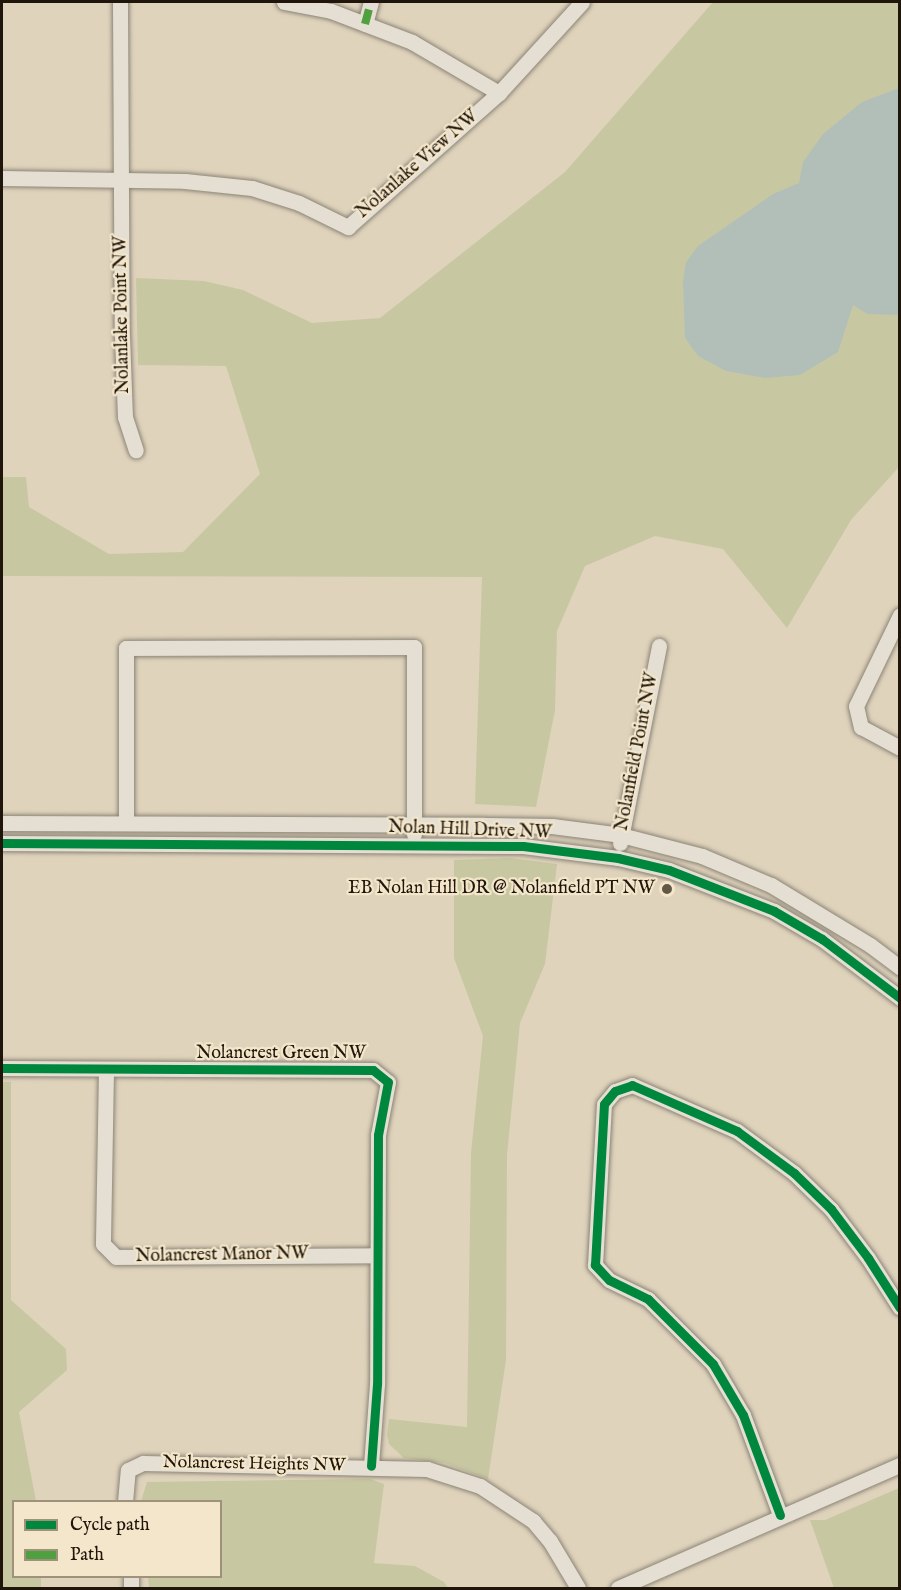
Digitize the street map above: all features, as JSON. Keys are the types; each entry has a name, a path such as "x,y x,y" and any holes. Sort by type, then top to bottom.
{"street":[{"name":"Nolanlake Point NW","path":"120,2 125,417 136,450"},
{"path":"284,2 331,11 412,42 499,93"},
{"path":"364,24 371,2"},
{"name":"Nolanlake View NW","path":"2,178 122,179 252,188 299,203 348,227 499,93 582,2"},
{"path":"900,615 856,706 861,727 900,748"},
{"name":"Nolanfield Point NW","path":"618,858 659,646"},
{"name":"Nolan Hill Drive NW","path":"126,823 126,648 414,647 414,844"},
{"name":"Nolan Hill Drive NW","path":"2,823 552,826 621,836 702,856 771,885 897,960"},
{"path":"31,823 32,843"},
{"name":"Nolan Hill Drive NW","path":"2,843 523,846 618,858 669,870 774,911 822,939 898,994"},
{"path":"878,979 897,960"},
{"name":"Nolancrest Green NW","path":"2,1068 373,1070 388,1082 378,1135 377,1384 371,1466"},
{"name":"Nolancrest Manor NW","path":"106,1070 103,1244 116,1257 377,1255"},
{"path":"780,1515 743,1415 713,1364 648,1299 609,1280 595,1265 604,1104 615,1091 632,1085 737,1131 794,1173 831,1209 868,1258 900,1308"},
{"name":"Nolancrest Heights NW","path":"125,1500 128,1470 143,1463 371,1466 427,1469 450,1475 509,1502 550,1541 579,1588"},
{"path":"618,1588 780,1515 900,1465"}],"green space":[{"path":"713,2 899,2 899,467 851,520 787,628 723,549 655,536 585,566 557,631 555,710 536,807 475,804 482,577 2,576 2,477 26,477 29,507 109,554 183,552 260,474 226,366 138,365 136,278 204,281 243,290 312,323 380,318 565,172"},
{"path":"510,858 557,864 545,964 520,1023 507,1155 506,1360 488,1479 445,1463 404,1458 389,1444 387,1435 389,1419 467,1427 471,1153 483,1036 454,958 454,860"},
{"path":"2,1082 11,1082 11,1300 66,1349 67,1370 19,1412 36,1500 12,1500 12,1578 41,1578 41,1588 2,1588"},
{"path":"370,1479 384,1484 374,1563 415,1566 444,1582 448,1588 149,1588 148,1578 222,1578 222,1500 141,1500 147,1482"},
{"path":"899,1488 899,1588 834,1588 810,1520 825,1520"}],"shaded area":[{"path":"899,88 899,315 867,314 853,305 838,352 800,375 765,378 726,371 698,356 685,338 683,281 686,262 698,246 773,194 799,183 803,162 823,134 862,102"}],"marked path":[{"path":"365,24 371,2"}],"cycle path":[{"path":"2,843 523,846 618,858 669,870 774,911 822,939 900,998"},
{"path":"2,1068 373,1070 388,1082 378,1135 377,1384 371,1466"},
{"path":"780,1515 743,1415 713,1364 648,1299 609,1280 595,1265 604,1104 615,1091 632,1085 737,1131 794,1173 831,1209 868,1258 900,1308"}],"place":[{"name":"EB Nolan Hill DR @ Nolanfield PT NW","path":"667,889"}]}
